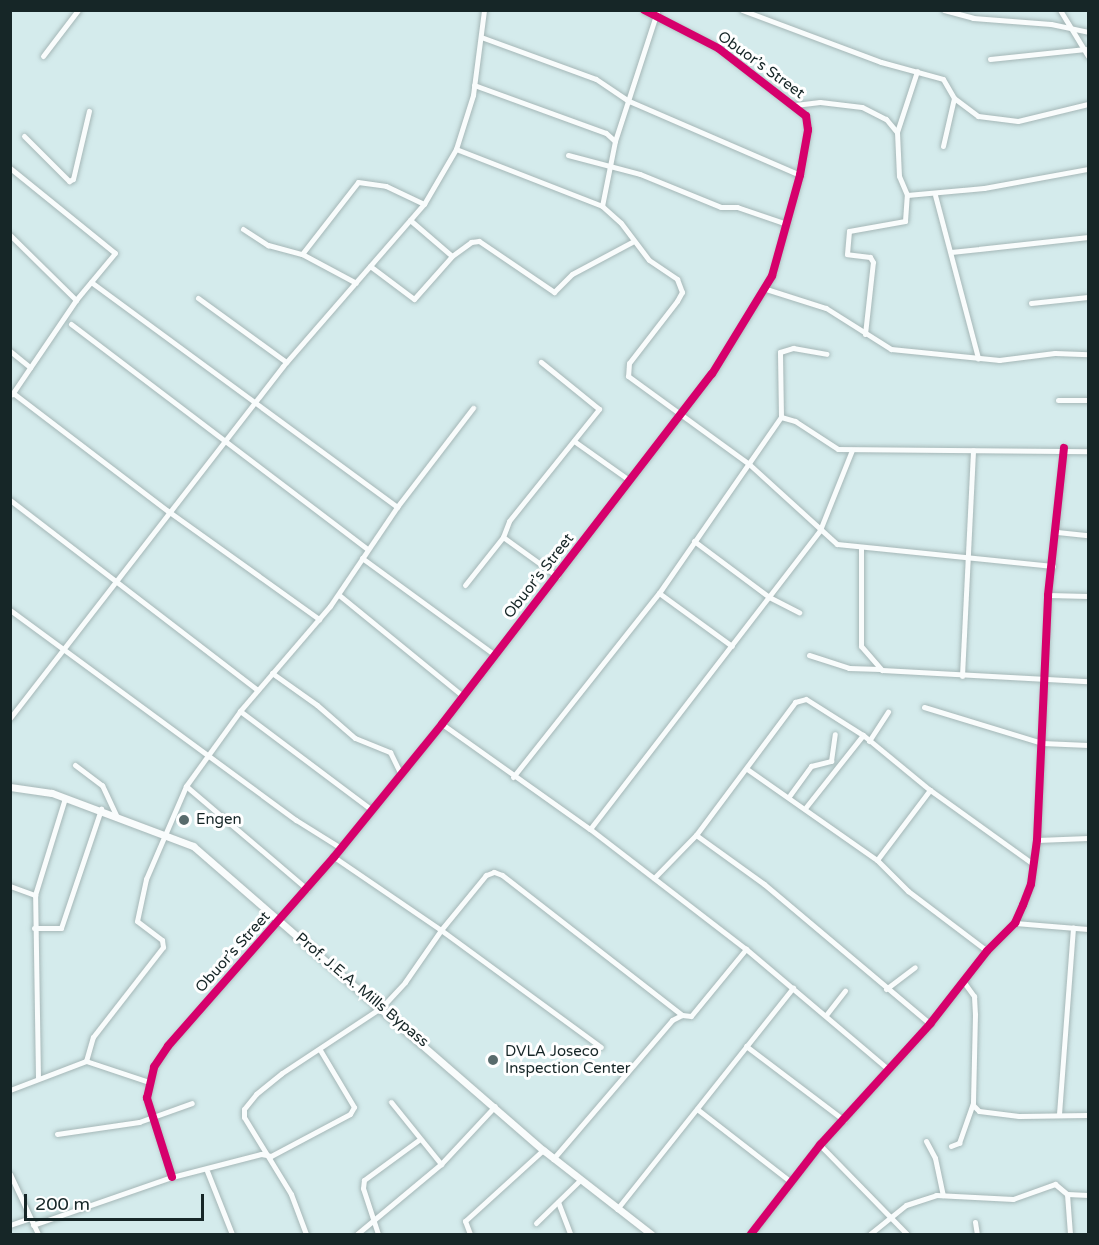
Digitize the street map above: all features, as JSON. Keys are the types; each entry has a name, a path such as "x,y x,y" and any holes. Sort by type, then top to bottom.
{"street":[{"path":"43,56 78,10"},
{"path":"10,718 119,582 168,511 286,362 424,204 456,149 474,85 484,10"},
{"name":"Obuor’s Street","path":"149,1082 168,1046 334,858 442,724 678,415 712,374 766,289 800,175 808,122 795,105 718,48 657,12 644,10"},
{"path":"742,10 881,62 944,79 954,98 978,116 998,121 1017,121 1089,104"},
{"path":"945,10 997,22 1071,27 1089,32"},
{"path":"1060,10 1089,56"},
{"path":"602,206 607,166 615,152 615,141 657,12"},
{"path":"481,37 596,79 629,101 800,175"},
{"path":"990,59 1085,49"},
{"path":"865,334 873,262 870,257 847,254 849,231 905,221 907,195 899,176 897,132 917,71"},
{"path":"474,85 606,133 615,141"},
{"path":"943,146 954,98"},
{"path":"795,105 820,102 862,107 886,119 897,132"},
{"path":"24,136 69,181 73,179 89,111"},
{"path":"456,149 602,206 621,223 632,242 677,279 682,292 629,363 628,376 678,415 749,464 820,530 843,548 1053,566"},
{"path":"568,155 640,174 721,207 737,207 787,224"},
{"path":"10,168 116,253 76,300 12,394 168,511 319,619"},
{"path":"907,195 934,195 1089,169"},
{"path":"302,254 358,182 386,186 424,204"},
{"path":"934,195 978,358"},
{"path":"410,220 452,256"},
{"path":"243,229 268,245 302,254 356,283"},
{"path":"10,235 76,300"},
{"path":"951,252 1089,237"},
{"path":"370,266 414,298 452,256 471,242 479,241 554,292 572,274 632,242"},
{"path":"91,282 253,404 397,507"},
{"path":"766,289 826,308 891,349 978,358 1089,354"},
{"path":"1031,303 1089,297"},
{"path":"198,298 286,362"},
{"path":"71,324 367,549"},
{"path":"513,777 557,726 659,593 781,417 780,352 793,348 826,354"},
{"path":"10,351 30,367"},
{"path":"465,585 503,537 508,521 599,409 541,362"},
{"path":"1058,400 1089,400"},
{"path":"86,1061 93,1037 163,946 162,940 137,921 146,879 163,832 186,786 240,711 339,595 367,549 397,507 473,408"},
{"path":"781,417 795,421 838,449 1064,448 1089,451"},
{"path":"574,441 629,480"},
{"path":"751,1234 820,1145 930,1024 987,951 1015,922 1031,884 1037,840 1048,594 1057,532 1064,448"},
{"path":"590,829 820,530 852,450"},
{"path":"962,676 973,450"},
{"path":"10,500 258,690"},
{"path":"1057,532 1089,535"},
{"path":"503,537 557,576"},
{"path":"694,541 769,597 799,612"},
{"path":"861,549 861,646 882,669"},
{"path":"362,558 495,655"},
{"path":"659,593 732,646"},
{"path":"1048,594 1089,596"},
{"path":"339,595 463,696"},
{"path":"10,610 296,820 341,848"},
{"path":"809,655 849,668 962,676 1089,681"},
{"path":"831,672 834,663"},
{"path":"272,673 317,705 355,738 390,752 401,775"},
{"path":"654,878 696,835 795,702 813,701 863,735 930,790 1033,864"},
{"path":"924,707 1042,743 1089,745"},
{"path":"240,711 372,810"},
{"path":"869,741 888,712"},
{"path":"442,724 513,777 590,829 746,949 888,1069"},
{"path":"789,795 811,766 831,761 835,734"},
{"path":"806,807 863,735"},
{"path":"75,765 102,785 116,815"},
{"path":"747,769 789,795 877,860 909,891 987,951"},
{"path":"186,786 307,889"},
{"name":"Prof. J.E.A. Mills Bypass","path":"10,788 65,798 101,809 193,846 382,1007 553,1159 651,1234"},
{"path":"877,860 930,790"},
{"path":"38,1078 34,928 36,895 65,798"},
{"path":"34,928 62,928 101,809"},
{"path":"696,835 764,884 930,1024"},
{"path":"1037,840 1089,838"},
{"path":"334,858 441,930 601,1047"},
{"path":"306,1234 291,1194 271,1156 244,1117 244,1109 256,1094 382,1007 405,982 441,930 486,875 494,872 682,1015 691,1016 746,949"},
{"path":"10,886 36,895"},
{"path":"1015,922 1089,929"},
{"path":"1059,1114 1073,928"},
{"path":"886,989 915,967"},
{"path":"951,1146 959,1143 973,1103 974,996 963,981"},
{"path":"617,1209 793,988"},
{"path":"826,1015 845,991"},
{"path":"553,1159 672,1020 682,1015"},
{"path":"746,1046 844,1120"},
{"path":"33,1226 172,1177 207,1171 261,1154 271,1156 350,1114 354,1107 320,1050"},
{"path":"10,1090 86,1061 149,1082 147,1098 152,1119 172,1177"},
{"path":"391,1102 441,1164"},
{"path":"57,1134 152,1119 192,1103"},
{"path":"973,1103 979,1111 1019,1116 1089,1115"},
{"path":"357,1234 373,1224 441,1164 495,1106"},
{"path":"697,1109 791,1182"},
{"path":"378,1234 363,1188 364,1180 420,1139"},
{"path":"926,1141 935,1158 943,1195"},
{"path":"820,1145 907,1234"},
{"path":"470,1234 465,1221 543,1150"},
{"path":"207,1171 232,1234"},
{"path":"10,1174 38,1234"},
{"path":"536,1223 580,1180"},
{"path":"870,1234 889,1216 921,1198 943,1195 1013,1199 1055,1184 1067,1194 1089,1195"},
{"path":"1067,1194 1070,1234"},
{"path":"558,1202 570,1234"},
{"path":"10,1225 30,1218"},
{"path":"975,1222 977,1234"}],"cycle path":[{"path":"172,1177 147,1098 154,1067 168,1046 334,857 442,724 712,374 772,276 800,175 808,130 806,116 718,48 644,10"},
{"path":"751,1234 820,1145 930,1024 987,951 1015,923 1023,905 1031,884 1037,840 1048,595 1064,448"}],"place":[{"name":"Engen","path":"184,820"},
{"name":"DVLA Joseco Inspection Center","path":"493,1060"}]}
